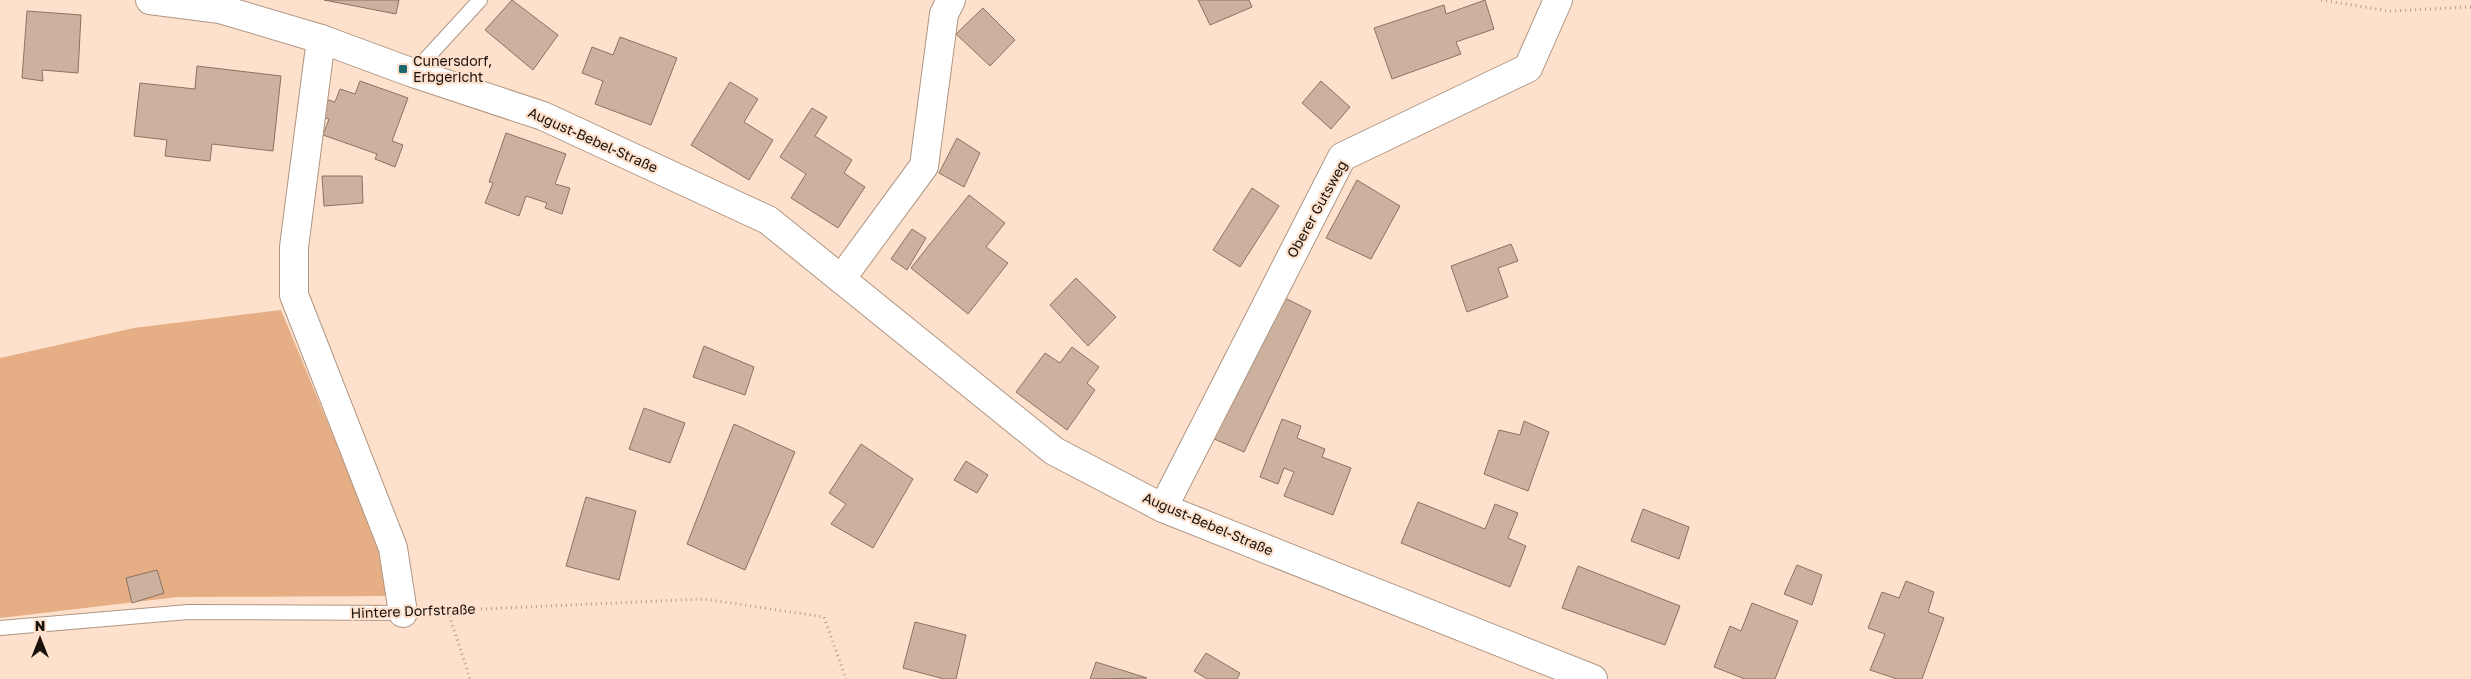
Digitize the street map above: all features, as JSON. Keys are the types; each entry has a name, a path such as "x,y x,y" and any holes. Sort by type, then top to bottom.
{"main road":[{"name":"August-Bebel-Straße","path":"150,0 220,9 321,39 413,73 543,116 768,220 1054,451 1163,508 1593,679"},
{"path":"841,279 924,166 944,14 951,0"},
{"name":"Oberer Gutsweg","path":"1163,508 1342,158 1528,68 1558,0"},
{"path":"321,39 294,247 294,295 393,548 402,613"}],"lane":[{"path":"413,73 480,0"},
{"name":"Hintere Dorfstraße","path":"0,628 188,612 402,613"}],"path":[{"path":"2321,0 2389,11 2471,7"},
{"name":"Hintere Dorfstraße","path":"402,613 704,599 824,617 846,679"},
{"path":"448,611 470,679"}],"shaded area":[{"path":"281,310 378,544 387,596 178,597 0,618 0,358 134,328"}],"building":[{"path":"324,0 399,0 396,14"},
{"path":"512,0 558,35 533,70 485,30"},
{"path":"1198,0 1249,0 1252,7 1210,25"},
{"path":"1485,0 1494,29 1456,42 1461,54 1392,79 1374,28 1444,5 1446,14"},
{"path":"983,8 1015,40 990,66 956,34"},
{"path":"27,11 81,15 78,73 42,70 43,81 22,78"},
{"path":"620,37 677,58 651,125 595,104 603,81 582,73 592,47 613,55"},
{"path":"197,66 281,76 273,151 212,144 210,161 165,156 167,140 134,136 140,83 195,89"},
{"path":"360,81 408,98 392,141 403,145 395,167 375,159 377,154 323,135 329,119 319,116 325,99 335,102 340,89 355,94"},
{"path":"1321,81 1350,107 1331,129 1302,103"},
{"path":"730,82 758,99 744,122 773,140 749,180 691,145"},
{"path":"812,108 827,117 815,136 852,160 844,173 865,187 838,228 791,198 806,174 780,157"},
{"path":"506,133 566,154 555,184 570,188 562,214 545,208 547,203 526,196 519,216 485,203 493,183 489,182"},
{"path":"957,138 980,153 964,187 939,173"},
{"path":"322,176 362,176 363,203 324,206"},
{"path":"1357,180 1400,206 1371,259 1326,238"},
{"path":"1252,188 1279,206 1240,267 1213,250"},
{"path":"969,195 1005,223 986,247 1008,263 968,314 911,268"},
{"path":"912,229 926,238 907,270 891,259"},
{"path":"1511,244 1518,261 1498,268 1508,297 1467,312 1451,266"},
{"path":"1076,278 1116,317 1088,346 1050,305"},
{"path":"1279,295 1311,311 1244,452 1212,438"},
{"path":"704,346 754,367 745,395 693,377"},
{"path":"1072,347 1099,367 1087,383 1095,390 1067,430 1016,392 1045,353 1060,363"},
{"path":"644,408 685,423 670,463 629,449"},
{"path":"1282,419 1301,426 1297,438 1325,449 1322,457 1351,468 1333,515 1284,496 1294,472 1284,468 1278,484 1260,477"},
{"path":"1524,421 1549,432 1528,491 1484,474 1499,430 1520,435"},
{"path":"734,424 795,452 745,570 687,544"},
{"path":"861,444 913,479 873,548 831,524 846,504 829,493"},
{"path":"966,461 988,475 977,493 954,480"},
{"path":"586,497 636,511 619,580 566,566"},
{"path":"1418,502 1485,529 1495,504 1518,513 1508,538 1526,546 1510,587 1401,543"},
{"path":"1643,509 1689,527 1679,559 1631,541"},
{"path":"1797,565 1822,575 1812,605 1784,594"},
{"path":"1578,566 1680,606 1665,645 1562,608"},
{"path":"157,570 164,593 132,603 126,578"},
{"path":"1906,581 1934,592 1928,612 1944,618 1922,679 1897,679 1870,670 1885,634 1868,628 1882,592 1899,598"},
{"path":"1752,603 1798,621 1775,679 1745,679 1714,667 1730,626 1741,631"},
{"path":"915,622 966,635 956,679 944,679 903,668"},
{"path":"1206,653 1240,673 1237,679 1207,679 1194,671"},
{"path":"1096,662 1147,678 1090,679"}],"place":[{"name":"Cunersdorf, Erbgericht","path":"403,69"}]}
